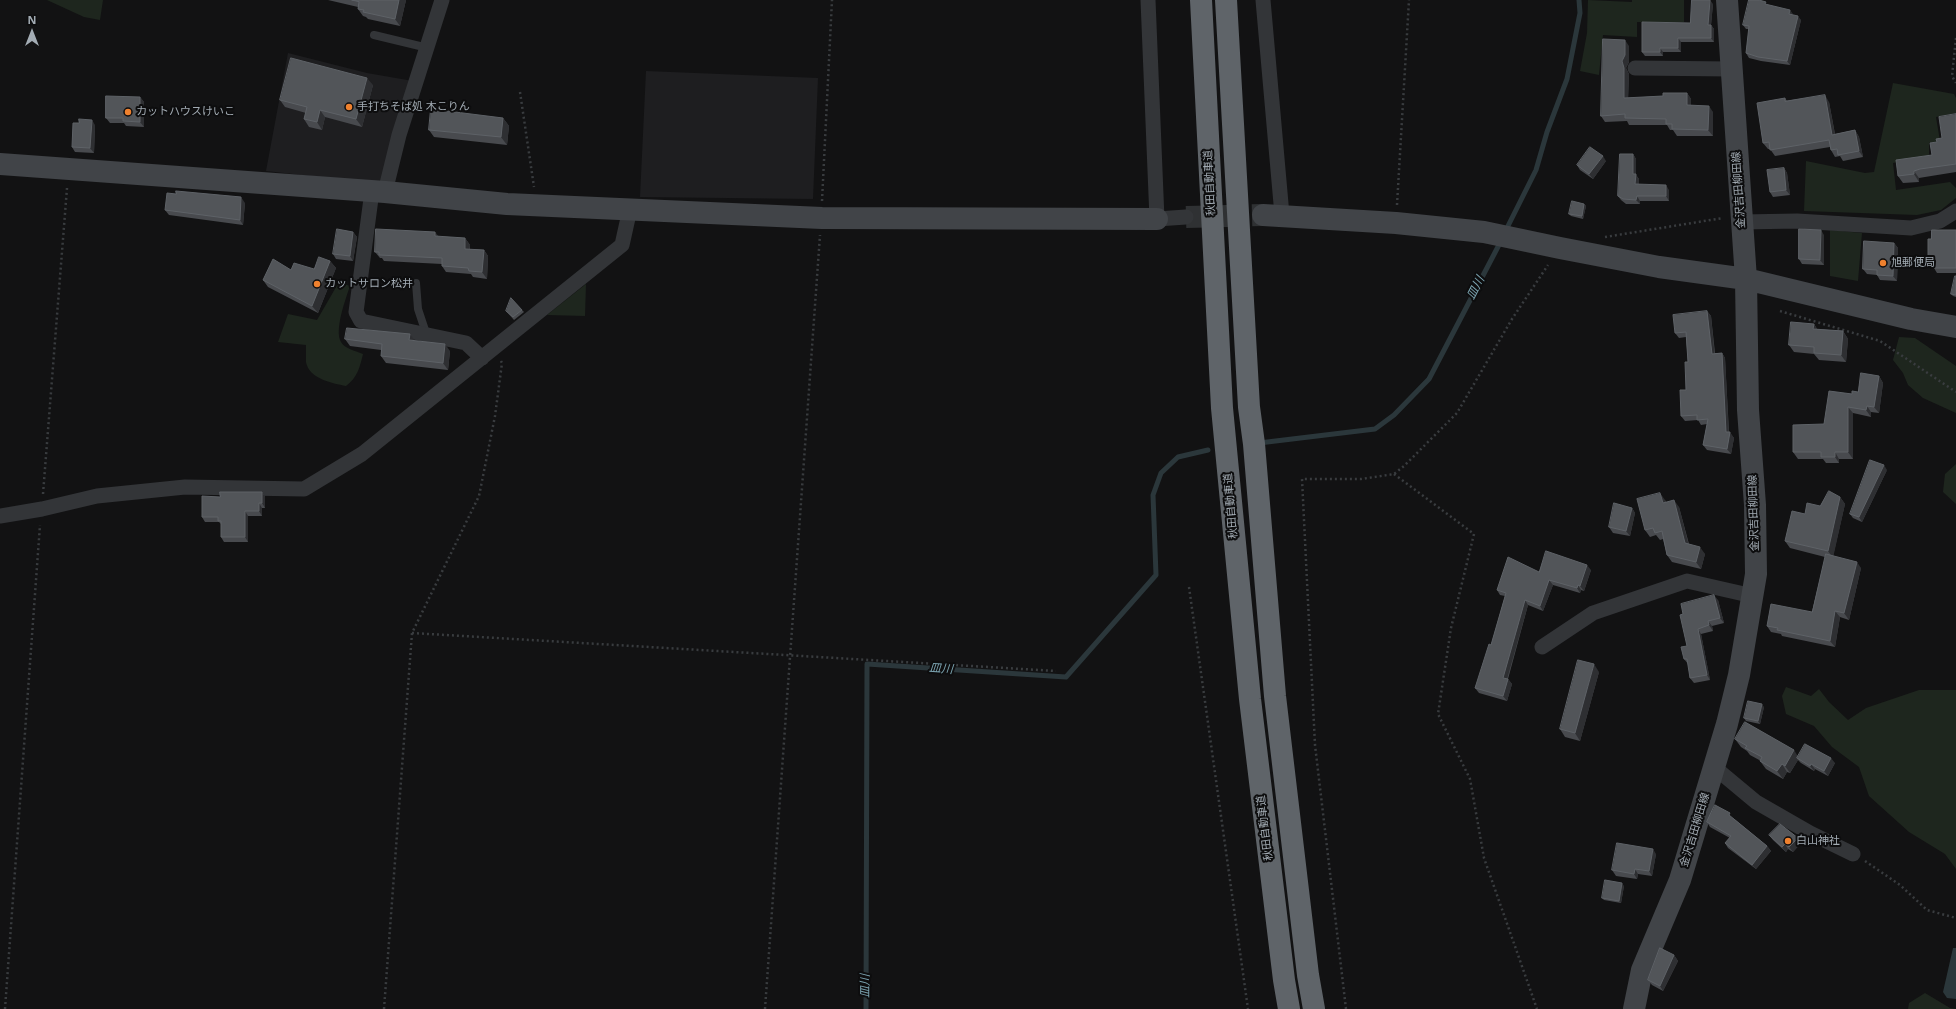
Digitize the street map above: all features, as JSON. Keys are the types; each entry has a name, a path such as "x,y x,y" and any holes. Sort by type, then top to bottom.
{"highway":[{"name":"秋田自動車道","path":"1201,0 1222,408 1250,699 1283,973 1289,1009"},
{"path":"1226,0 1249,407 1254,444 1275,696 1308,976 1314,1009"}],"street":[{"path":"442,0 428,48 379,192 356,312 361,321 466,343 482,358"},
{"path":"1148,0 1157,219"},
{"path":"1263,0 1273,215 1396,223 1484,232 1659,267 1746,279 1911,319 1956,327"},
{"name":"金沢吉田柳田線","path":"1634,1009 1642,970 1680,880 1727,724 1739,676 1756,574 1755,505 1748,410 1746,279 1730,69 1727,0"},
{"path":"1635,68 1730,69"},
{"path":"0,164 379,192 507,204 822,218 1157,219 1186,217"},
{"path":"0,516 42,509 97,496 185,487 304,489 362,454 622,245 630,209"},
{"path":"1741,219 1796,220 1911,228 1940,221 1956,211"},
{"path":"1542,647 1593,613 1687,581 1753,596"},
{"path":"1714,767 1756,802 1810,833 1853,854"}],"lane":[{"path":"374,35 428,48"},
{"path":"416,283 418,309 427,336"}],"path":[{"path":"765,1009 789,655 822,218 832,0"},
{"path":"1396,223 1409,0"},
{"path":"1956,38 1952,76 1956,83"},
{"path":"520,92 527,149 537,205"},
{"path":"5,1009 69,168"},
{"path":"1604,238 1741,219"},
{"path":"1346,1009 1315,745 1302,479 1361,479 1394,474 1457,413 1512,318 1560,248"},
{"path":"1780,312 1880,341 1956,392"},
{"path":"384,1009 412,633 479,496 495,416 502,363 494,348"},
{"path":"1394,474 1474,534 1451,628 1438,714 1470,779 1484,858 1537,1009"},
{"path":"1189,587 1248,1009"},
{"path":"412,633 1056,671"},
{"path":"1853,854 1900,885 1927,910 1956,918"}],"shaded area":[{"path":"47,0 103,0 100,20 84,17"},
{"path":"1588,0 1632,2 1632,0 1684,0 1684,22 1637,22 1637,37 1603,35 1599,75 1580,71 1587,33"},
{"path":"288,53 367,73 413,81 382,184 266,171"},
{"path":"646,71 818,78 813,199 640,197"},
{"path":"1893,83 1954,94 1956,98 1956,113 1936,117 1940,141 1929,143 1929,155 1893,163 1896,190 1950,182 1956,188 1956,198 1941,210 1917,215 1804,211 1806,161 1865,173 1874,172"},
{"path":"1830,230 1862,233 1858,281 1830,276"},
{"path":"339,282 350,286 341,314 339,337 345,346 351,350 363,354 355,376 346,386 322,379 316,376 308,368 306,362 306,345 278,342 288,314 317,320"},
{"path":"586,284 585,316 547,315"},
{"path":"1899,337 1915,338 1956,366 1956,413 1923,398 1908,385 1903,373 1893,360"},
{"path":"1956,464 1956,504 1943,492 1945,474"},
{"path":"1786,687 1811,696 1819,689 1829,702 1848,720 1866,708 1919,690 1956,690 1956,869 1945,854 1909,832 1869,796 1859,767 1832,747 1814,726 1786,714 1782,696"},
{"path":"1953,948 1956,948 1956,999 1947,998 1943,992"},
{"path":"1925,993 1950,1008 1956,1009 1908,1009 1909,1003"}],"building":[{"path":"352,0 399,0 395,19 363,12 364,10 358,9 359,2"},
{"path":"1692,0 1710,0 1708,25 1711,25 1711,38 1678,38 1678,48 1660,48 1660,52 1642,52 1642,22 1690,23"},
{"path":"1749,0 1766,2 1765,4 1790,10 1789,14 1798,16 1787,61 1758,57 1746,53 1749,26 1743,25"},
{"path":"1603,39 1625,40 1625,55 1622,61 1624,68 1624,98 1663,96 1663,93 1687,93 1687,105 1709,106 1708,130 1672,129 1672,124 1666,124 1666,119 1625,118 1625,114 1601,116"},
{"path":"291,58 367,78 356,119 320,110 317,122 304,119 307,107 280,100"},
{"path":"1825,95 1832,135 1855,130 1859,151 1838,155 1837,149 1831,150 1829,140 1770,150 1769,142 1763,143 1757,103 1785,98 1785,101"},
{"path":"106,96 140,97 140,122 123,121 123,118 106,118"},
{"path":"431,109 503,118 501,137 429,130"},
{"path":"1956,114 1956,164 1920,169 1914,171 1914,174 1898,176 1896,160 1932,155 1930,143 1937,142 1936,139 1942,138 1939,117"},
{"path":"79,119 92,120 90,148 72,147 73,123 79,123"},
{"path":"1590,147 1603,156 1589,174 1577,165"},
{"path":"1620,154 1633,154 1633,174 1636,174 1635,184 1666,185 1666,196 1637,196 1636,200 1623,199 1618,196"},
{"path":"1784,168 1786,190 1770,192 1767,170"},
{"path":"176,191 241,197 240,220 165,210 167,193 176,194"},
{"path":"1572,201 1584,204 1582,216 1569,214"},
{"path":"337,229 353,232 350,256 333,254"},
{"path":"376,229 435,232 435,236 465,238 465,249 484,250 482,272 469,271 468,268 442,266 442,258 379,255 379,252 375,252"},
{"path":"1799,229 1821,230 1820,260 1799,259"},
{"path":"1932,230 1956,230 1956,268 1934,268 1934,259 1928,259 1928,239 1931,239"},
{"path":"1864,241 1894,243 1893,276 1877,275 1877,270 1863,269"},
{"path":"319,257 330,261 312,306 263,280 273,259 291,270 294,263 314,269"},
{"path":"1956,276 1956,295 1951,294"},
{"path":"511,298 522,310 513,317 506,311"},
{"path":"1707,311 1712,354 1722,353 1726,432 1730,432 1727,449 1703,445 1708,419 1697,420 1697,415 1681,416 1680,390 1686,390 1685,362 1688,362 1686,332 1675,333 1673,315"},
{"path":"1791,322 1814,324 1813,329 1843,331 1841,355 1814,353 1814,347 1789,345"},
{"path":"347,328 410,334 409,340 445,344 443,363 381,356 382,344 345,339"},
{"path":"1861,373 1879,376 1874,407 1867,406 1866,410 1848,407 1848,452 1835,452 1835,457 1821,457 1821,452 1793,452 1793,425 1824,424 1829,391 1852,394 1852,391 1858,392"},
{"path":"1870,460 1884,465 1859,517 1850,514"},
{"path":"1829,491 1840,497 1828,551 1785,541 1792,511 1805,514 1807,503 1820,506"},
{"path":"220,492 262,492 262,503 259,503 259,511 245,511 245,537 221,537 221,521 218,521 218,517 202,517 202,496 220,497"},
{"path":"1660,493 1663,503 1674,500 1685,543 1700,547 1696,562 1667,555 1662,531 1655,533 1653,528 1645,530 1637,499"},
{"path":"1614,503 1632,508 1626,531 1609,527"},
{"path":"1546,551 1587,565 1580,586 1578,585 1577,588 1549,580 1540,606 1525,600 1503,678 1508,679 1503,696 1475,688 1489,644 1491,645 1506,593 1497,590 1508,557 1539,572"},
{"path":"1826,554 1857,562 1844,613 1835,611 1830,641 1777,630 1778,628 1767,626 1771,604 1812,612"},
{"path":"1714,595 1720,618 1708,621 1709,625 1698,629 1707,675 1690,678 1687,659 1684,659 1681,647 1687,646 1680,615 1683,614 1681,604"},
{"path":"1578,660 1594,664 1575,733 1560,729"},
{"path":"1748,701 1762,704 1758,721 1744,718"},
{"path":"1745,722 1794,750 1785,766 1782,764 1777,771 1760,761 1762,757 1745,748 1747,746 1735,739"},
{"path":"1805,744 1831,758 1824,771 1811,764 1810,766 1797,758"},
{"path":"1715,805 1730,813 1729,815 1767,846 1752,865 1725,843 1731,836 1707,822"},
{"name":"白山神社","path":"1780,824 1798,838 1789,847 1785,844 1782,847 1769,835"},
{"path":"1617,843 1653,849 1649,871 1635,869 1634,874 1612,870"},
{"path":"1605,880 1622,883 1619,901 1602,898"},
{"path":"1660,948 1674,955 1660,986 1648,980"}],"waterway":[{"name":"皿川","path":"1505,232 1536,170 1547,132 1567,79 1580,13 1579,0"},
{"name":"皿川","path":"1259,443 1375,429 1394,415 1429,379 1501,241"},
{"name":"皿川","path":"866,1009 867,664 1066,677 1156,575 1153,495 1161,473 1178,457 1208,450"}],"tunnel":[{"path":"1186,217 1263,215"}],"place":[{"name":"手打ちそば処 木こりん","path":"349,107"},
{"name":"カットハウスけいこ","path":"128,112"},
{"name":"旭郵便局","path":"1883,263"},
{"name":"カットサロン松井","path":"317,284"},
{"name":"白山神社","path":"1788,841"}]}
